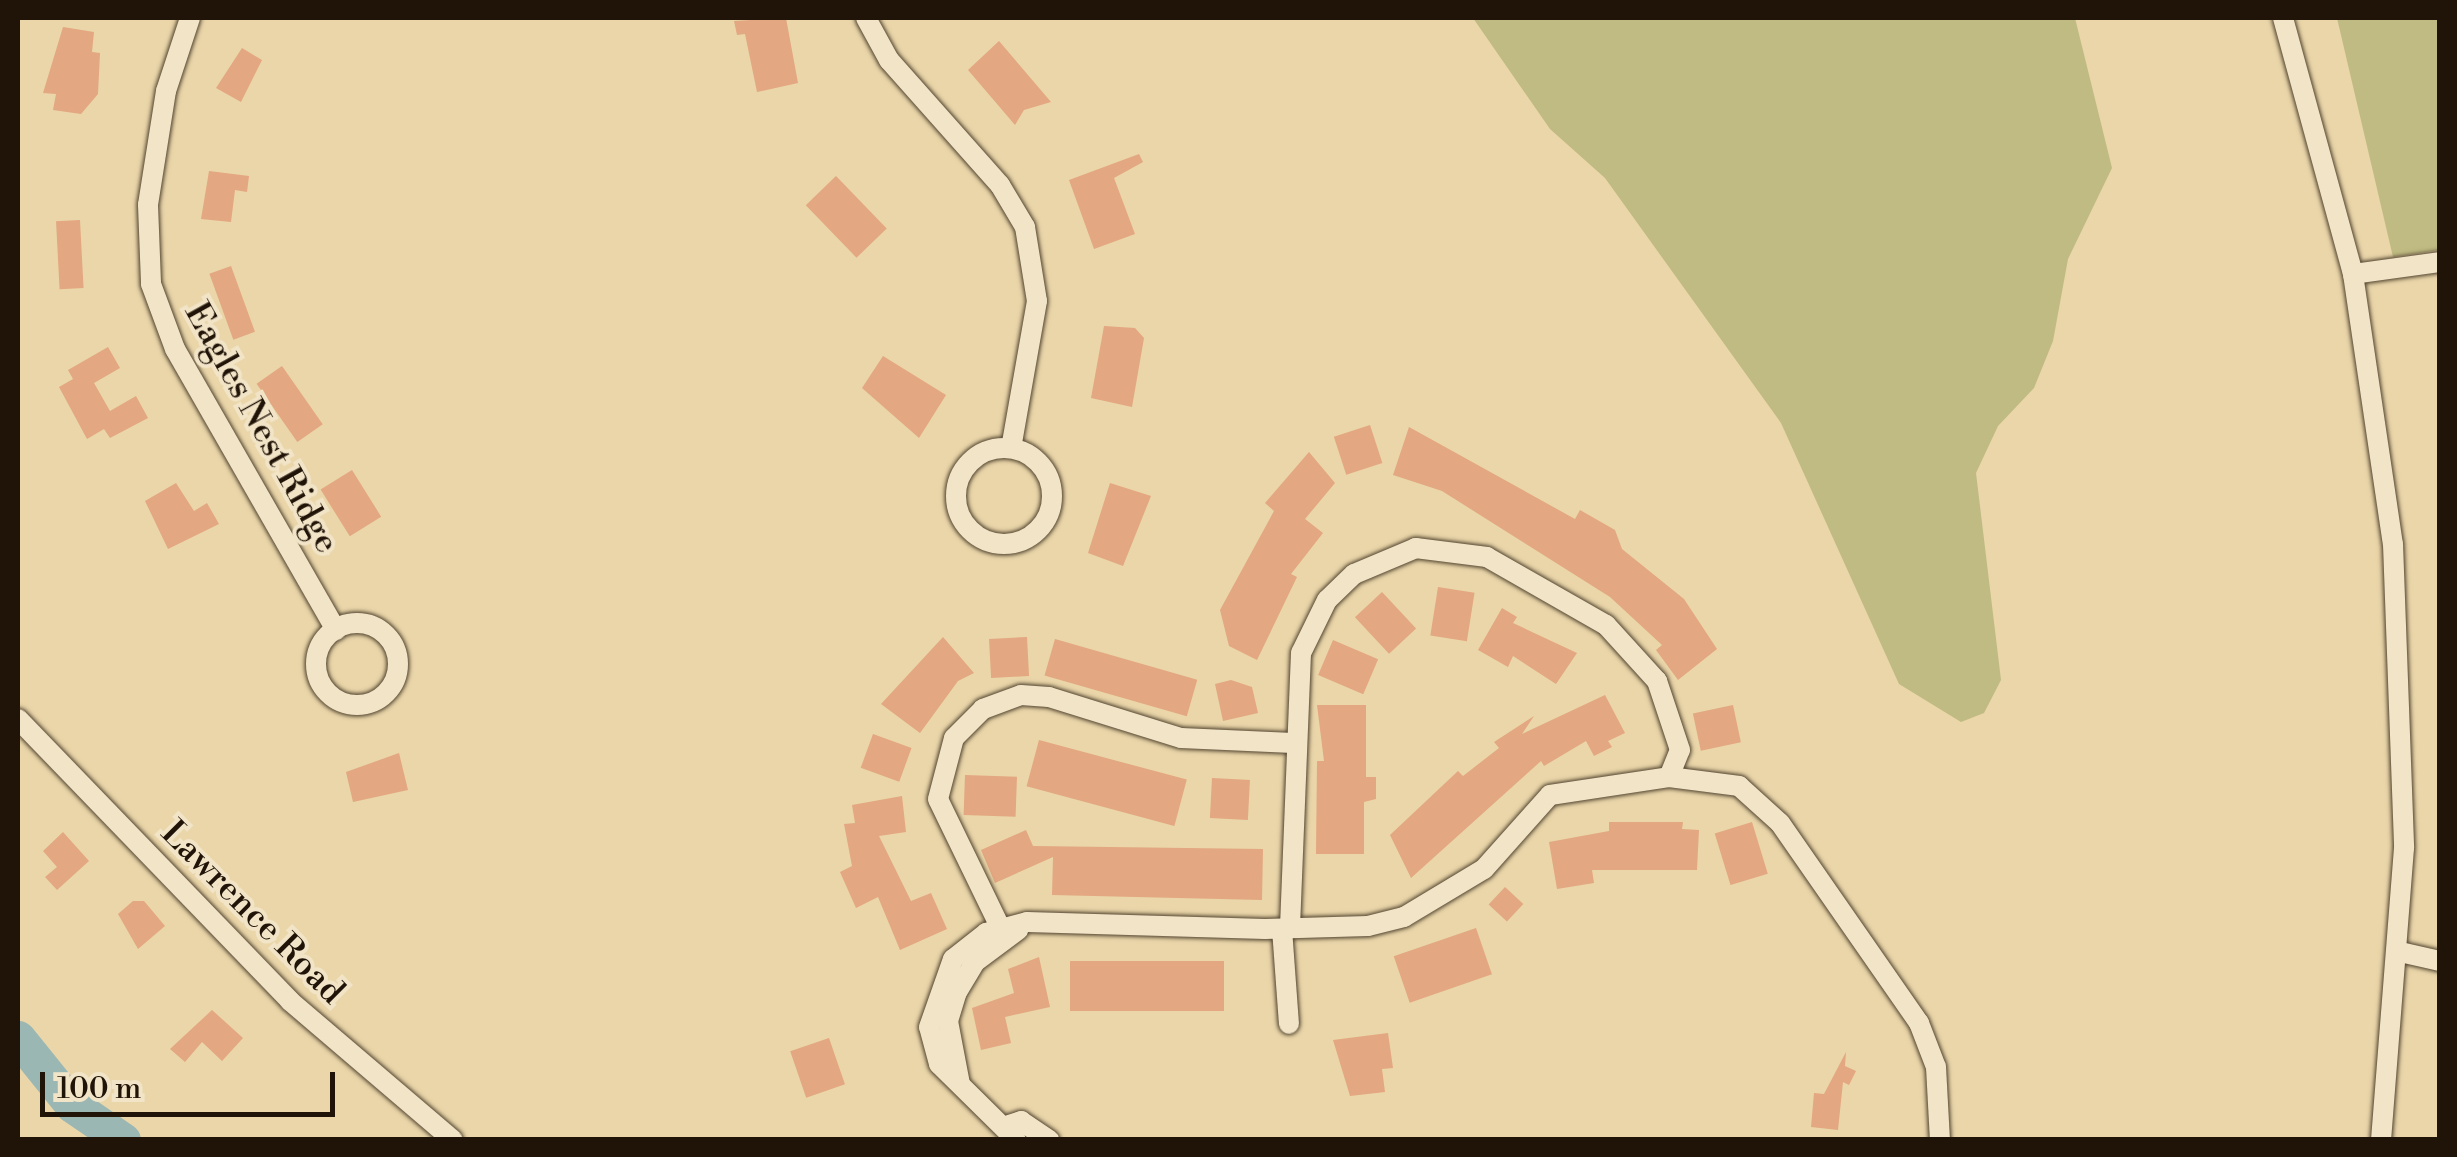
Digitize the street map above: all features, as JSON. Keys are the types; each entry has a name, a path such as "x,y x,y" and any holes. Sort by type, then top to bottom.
{"street":[{"name":"Eagles Nest Ridge","path":"190,18 166,91 148,205 151,284 176,349 336,630"},
{"path":"866,18 889,60 1000,185 1025,227 1037,301 1011,448"},
{"path":"2283,18 2353,274 2398,614 2400,952 2381,1140"},
{"path":"2353,274 2440,262"},
{"path":"1011,448 1040,464 1052,500 1033,534 996,543 963,520 957,488 981,454 1011,448"},
{"path":"1289,1024 1286,928 1293,743 1301,653 1327,600 1387,556 1440,546 1487,557 1545,586 1631,647 1671,716 1680,750 1669,776"},
{"path":"368,625 394,645 398,670 380,698 347,704 326,690 317,658 336,630 368,625"},
{"path":"1001,929 938,798 954,738 984,709 1021,695 1048,697 1180,738 1293,743"},
{"name":"Lawrence Road","path":"18,720 263,975 453,1140"},
{"path":"1049,1140 1021,1121 1012,1132 939,1064 928,1026 937,986 968,946 1001,929 1027,922 1286,928 1404,916 1484,869 1550,795 1669,776 1738,786 1780,822 1919,1023 1936,1066 1940,1140"},
{"path":"960,1084 948,1021 957,992 975,962 1027,922"},
{"path":"2400,952 2440,962"}],"shaded area":[{"path":"1473,18 2075,18 2112,168 2068,259 2053,341 2034,388 1998,426 1976,473 2001,680 1984,713 1961,722 1899,684 1781,423 1605,178 1550,129"},
{"path":"2337,18 2439,18 2439,250 2393,257"}],"building":[{"path":"786,18 798,83 757,92 745,34 737,35 734,21"},
{"path":"63,27 94,32 92,52 100,53 98,94 81,114 53,110 56,94 43,93"},
{"path":"999,41 1051,102 1024,110 1015,125 968,70"},
{"path":"242,48 262,60 241,102 216,88"},
{"path":"1139,154 1143,162 1114,178 1135,234 1094,249 1069,180"},
{"path":"209,171 249,176 247,192 235,190 231,222 201,219"},
{"path":"836,176 887,229 856,258 806,205"},
{"path":"80,220 84,288 60,289 56,221"},
{"path":"231,266 255,332 233,340 209,274"},
{"path":"1104,326 1135,328 1144,338 1132,407 1091,398"},
{"path":"108,347 120,368 94,383 110,411 136,396 148,418 110,438 104,429 87,439 59,387 73,379 68,370"},
{"path":"883,356 946,395 919,438 862,388"},
{"path":"282,366 323,424 297,442 257,384"},
{"path":"1370,425 1382,463 1346,475 1334,437"},
{"path":"1409,427 1575,519 1580,510 1615,530 1622,549 1684,599 1717,649 1678,680 1656,650 1662,645 1610,597 1442,491 1393,475"},
{"path":"1309,452 1335,483 1305,519 1323,533 1291,574 1297,577 1257,660 1229,646 1220,610 1274,511 1265,503"},
{"path":"352,470 381,517 350,536 321,490"},
{"path":"176,483 194,511 207,503 219,524 168,549 145,501"},
{"path":"1110,483 1151,496 1123,566 1088,553"},
{"path":"1438,587 1475,593 1467,641 1430,635"},
{"path":"1382,592 1416,629 1389,654 1355,617"},
{"path":"1502,608 1517,617 1513,623 1577,653 1556,684 1513,656 1508,667 1478,650"},
{"path":"943,637 974,673 958,681 920,733 881,704"},
{"path":"1027,637 1029,676 991,678 989,639"},
{"path":"1055,639 1197,680 1187,716 1045,676"},
{"path":"1333,640 1378,659 1363,694 1318,675"},
{"path":"1231,680 1252,687 1258,713 1223,721 1215,684"},
{"path":"1605,695 1625,733 1608,741 1612,747 1594,756 1586,741 1544,766 1541,761 1411,878 1390,835 1458,771 1463,776 1499,748 1494,742 1534,716 1522,734"},
{"path":"1317,705 1366,705 1366,777 1376,777 1376,799 1364,802 1364,854 1316,854 1317,761 1324,761"},
{"path":"1733,705 1741,742 1701,751 1693,714"},
{"path":"873,734 912,748 899,782 861,768"},
{"path":"1039,740 1187,780 1174,826 1027,786"},
{"path":"399,753 408,790 353,802 346,772"},
{"path":"965,775 1017,777 1016,817 964,815"},
{"path":"1212,778 1250,780 1248,820 1210,818"},
{"path":"902,796 906,832 879,836 911,901 931,893 947,929 900,950 878,897 856,908 840,872 852,866 844,824 855,823 852,805"},
{"path":"1609,822 1683,822 1682,829 1699,830 1697,870 1592,870 1594,883 1557,889 1549,842 1609,831"},
{"path":"1752,822 1768,874 1730,885 1715,833"},
{"path":"1026,830 1033,846 1263,849 1262,900 1052,895 1053,857 995,883 981,850"},
{"path":"63,832 89,861 57,890 45,877 57,867 43,851"},
{"path":"1505,887 1523,904 1507,922 1489,905"},
{"path":"133,901 144,901 165,926 138,949 118,914"},
{"path":"1476,928 1492,974 1410,1003 1394,956"},
{"path":"1039,957 1050,1007 1005,1017 1011,1043 981,1050 972,1008 1014,993 1008,969"},
{"path":"1070,961 1224,961 1224,1011 1070,1011"},
{"path":"212,1010 243,1038 222,1061 202,1042 185,1062 170,1049"},
{"path":"1388,1033 1393,1068 1382,1069 1385,1092 1350,1096 1333,1040"},
{"path":"829,1038 845,1084 806,1098 790,1051"},
{"path":"1846,1052 1845,1066 1856,1071 1849,1085 1843,1082 1838,1130 1811,1127 1814,1093 1824,1094"}],"waterway":[{"path":"18,1038 72,1105 123,1140"}]}
